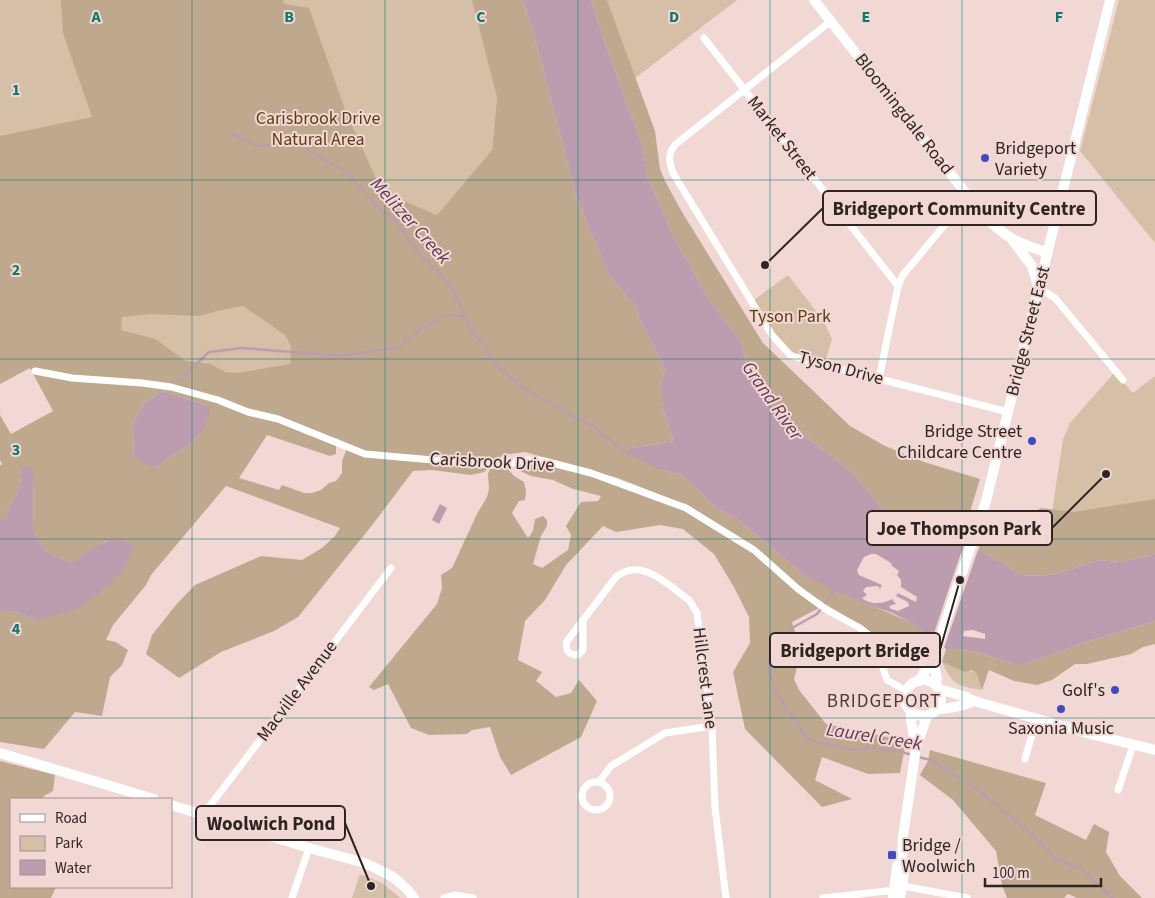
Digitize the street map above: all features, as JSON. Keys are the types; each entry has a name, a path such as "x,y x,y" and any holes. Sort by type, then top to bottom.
{"main road":[{"name":"Bloomingdale Road","path":"814,0 983,215 1000,232 1013,240 1048,253"},
{"name":"Bridge Street East","path":"919,681 935,654 984,510 1110,0"},
{"path":"1013,240 1032,266 1039,288"},
{"name":"Bridge Street East","path":"935,654 937,687"},
{"path":"928,716 919,715 911,711 906,702 907,691 912,684 919,681 928,681 937,687 974,701 1133,746 1155,750"},
{"path":"896,896 903,886 905,867 902,859 903,837 916,748 928,716 937,709 941,697 937,687"},
{"path":"937,709 966,705 974,701"},
{"path":"911,711 910,720 916,748"},
{"path":"0,753 151,798"},
{"path":"172,804 309,848 365,863 393,877 414,898"},
{"path":"896,896 897,866 902,859"}],"street":[{"path":"744,90 831,21"},
{"name":"Market Street","path":"704,38 898,286"},
{"name":"Tyson Drive","path":"744,90 676,144 670,150 668,161 673,173 772,335 790,355 802,359 1008,412"},
{"path":"879,379 898,286 903,275 947,222 970,198"},
{"path":"1039,288 1055,298 1122,380"},
{"name":"Carisbrook Drive","path":"34,371 72,378 171,387 218,400 248,412 278,419 365,454 490,465 510,464 520,460 544,461 592,473 691,511 754,550 798,589 827,610 860,628 884,648 886,655 883,668 887,680 907,691"},
{"name":"Macville Avenue","path":"203,815 391,568"},
{"name":"Hillcrest Lane","path":"583,621 616,577 622,571 630,569 647,571 689,600 694,606 712,726 716,808 726,898"},
{"path":"1025,759 1037,718"},
{"path":"599,782 611,766 665,734 712,726"},
{"path":"1118,790 1133,746"},
{"path":"594,781 599,782 607,786 610,796 609,801 603,808 589,809 582,802 581,793 586,785 594,781"},
{"path":"292,898 309,848"},
{"path":"903,886 967,898"},
{"path":"823,898 887,891 896,896"},
{"path":"444,898 455,895 473,898"}],"green space":[{"name":"Carisbrook Drive Natural Area","path":"0,0 524,0 496,91 492,150 437,215 417,207 279,407 0,335"},
{"path":"61,0 283,0 284,4 309,8 346,112 382,192 437,215 492,150 497,97 472,0 524,0 577,199 609,275 636,307 639,318 665,369 660,387 663,408 674,441 631,448 662,470 682,475 718,509 736,518 805,576 919,626 931,639 919,656 889,653 885,645 871,632 806,592 765,555 691,507 618,478 525,452 503,455 484,472 471,475 432,470 413,471 298,617 274,631 221,652 179,678 146,654 152,635 195,585 261,556 302,560 322,548 335,536 340,528 226,486 151,575 146,585 113,625 106,640 116,642 128,650 122,665 110,677 102,716 75,712 44,749 0,742 0,611 14,611 36,620 108,540 71,563 44,550 33,529 34,476 21,469 18,492 9,507 5,520 0,520 0,466 2,464 0,460 0,415 11,434 53,411 30,368 0,384 0,136 92,117 63,33","holes":["243,306 285,335 291,346 290,364 238,373 225,372 211,364 186,361 155,339 121,330 122,317 150,314 199,316","163,391 208,406 201,433 189,445 156,467 134,457 133,424 144,403","267,435 330,456 336,454 336,438 344,443 346,451 342,461 342,473 336,481 329,483 321,490 304,493 282,485 279,490 239,478"]},
{"path":"591,0 607,0 655,131 660,169 665,181 763,343 850,426 885,446 924,462 980,479 962,538 924,527 883,509 852,472 809,439 767,402 746,365 742,343 708,298 676,241 648,179 642,145"},
{"path":"607,0 737,0 634,79"},
{"path":"1119,0 1155,0 1155,243 1080,151"},
{"name":"Tyson Park","path":"788,275 823,320 832,339 825,362 793,354 773,333 754,300"},
{"path":"1114,373 1133,393 1155,376 1155,511 1050,525 1063,439 1070,423"},
{"path":"519,465 547,465 590,475 681,509 759,557 819,608 792,622 796,635 804,641 794,679 799,690 826,724 906,741 900,773 868,774 822,757 815,780 852,799 822,807 745,729 733,672 750,643 749,617 714,554 683,529 660,525 616,532 603,526 566,565 545,600 525,621 518,660 542,672 536,681 556,697 571,693 579,680 597,701 581,737 511,775 500,757 490,727 472,730 467,734 429,735 411,728 388,684 374,690 369,687 437,604 442,588 441,575 452,568 487,497 490,469 498,467 507,468 514,476 524,482 525,500 519,501 512,513 528,538 533,531 535,519 543,516 547,520 547,526 541,536 533,564 542,568 568,550 571,535 566,526 581,502 598,501 601,496 573,489 553,480 531,476 518,470"},
{"path":"1155,499 1155,554 1120,562 1098,560 1044,576 1020,575 1004,563 978,550 987,523 1006,527 1041,508 1074,512"},
{"path":"1155,621 1155,644 1143,647 1131,654 1087,664 1075,664 1052,680 1037,685 1014,681 989,670 982,690 977,675 972,670 965,672 942,662 946,649 959,649 980,653 1013,664 1025,664 1083,643"},
{"path":"942,662 976,674 982,690 957,683 949,676"},
{"path":"930,750 1046,783 1035,815 1086,840 1094,824 1109,832 1106,852 1120,876 1142,898 1077,898 1068,894 1064,898 1007,898 1002,885 996,851 953,800 920,775 928,761"},
{"path":"0,761 55,775 53,791 43,798 10,798 10,888 56,888 51,898 0,898"},
{"path":"360,874 382,883 400,898 352,898"}],"water":[{"path":"524,0 591,0 642,145 648,179 676,241 708,298 742,343 746,365 767,402 809,439 852,472 883,509 909,529 956,541 978,550 1004,563 1020,575 1044,576 1098,560 1120,562 1155,554 1155,621 1083,643 1025,664 1013,664 980,653 959,649 946,649 931,639 918,626 892,613 844,595 805,576 736,518 718,509 682,475 662,470 627,454 631,448 674,441 663,408 660,387 665,369 639,318 636,307 609,275 577,199 534,35","holes":["876,554 891,563 899,571 897,575 901,580 901,587 917,597 916,602 898,593 896,596 908,602 909,606 898,611 891,609 889,606 896,604 892,599 877,603 869,602 862,598 867,595 863,591 866,587 878,586 880,589 882,585 859,575 857,570 864,557","973,630 985,634 985,639 963,636 964,631"]},
{"path":"163,391 208,406 210,415 201,433 189,445 156,467 147,465 134,457 133,424 144,403"},
{"path":"30,465 34,476 33,529 44,550 71,563 94,548 110,541 118,540 135,546 124,568 113,582 80,608 36,620 14,611 0,611 0,520 5,520 9,507 18,492 21,469"},
{"path":"440,504 447,508 439,524 432,520"}],"pier":[{"path":"965,541 979,547 943,651 931,642"}],"waterway":[{"name":"Melitzer Creek","path":"232,134 259,146 294,142 347,172 378,207 398,223 417,251 449,283 469,325 499,368 530,392 595,428 627,454"},
{"path":"178,381 209,352 242,348 342,356 398,347 421,329 449,315 464,316"},
{"name":"Laurel Creek","path":"836,589 817,614 792,628 774,650 769,660 769,669 776,693 805,735 812,741 852,750 873,748 913,755"},
{"name":"Laurel Creek","path":"918,757 931,760 981,792 1043,844 1054,858 1080,868 1113,898"}],"place":[{"name":"Bridgeport Variety","path":"985,158"},
{"name":"Bridgeport Community Centre","path":"765,265"},
{"name":"Bridge Street Childcare Centre","path":"1032,441"},
{"name":"Joe Thompson Park","path":"1106,474"},
{"name":"Bridgeport Bridge","path":"960,580"},
{"name":"Golf's","path":"1115,690"},
{"name":"Saxonia Music","path":"1061,709"},
{"name":"Bridge / Woolwich","path":"892,855"},
{"name":"Woolwich Pond","path":"371,886"}],"district":[{"name":"BRIDGEPORT","path":"884,701"}],"water label":[{"name":"Grand River","path":"772,401"}]}
